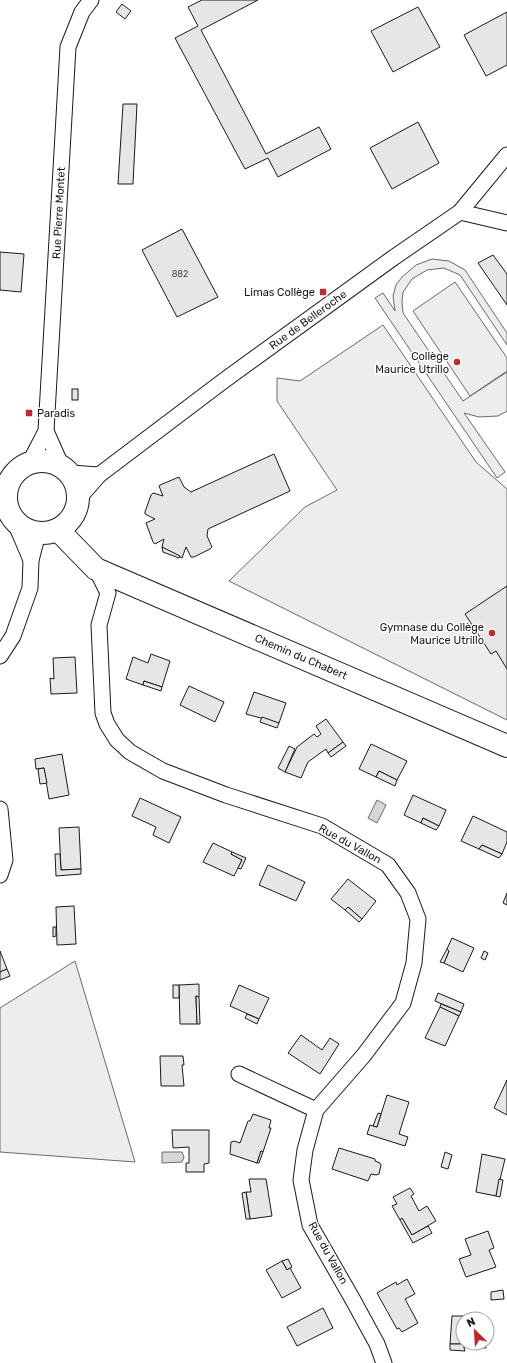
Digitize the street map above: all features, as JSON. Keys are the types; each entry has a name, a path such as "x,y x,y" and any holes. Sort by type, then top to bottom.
{"main road":[{"path":"40,460 51,461 66,469 77,485 62,520 21,527 7,508 6,478 30,462 40,460"},
{"name":"Chemin du Chabert","path":"62,520 96,569 507,746"}],"street":[{"name":"Rue Pierre Montet","path":"30,462 46,431 68,47 82,12 91,0"},
{"name":"Rue de Belleroche","path":"62,520 99,475 295,329 460,212 507,155"},
{"path":"460,212 507,222"},
{"name":"Rue Pierre Montet","path":"46,431 66,469"},
{"path":"66,469 99,475"},
{"path":"0,656 13,636 30,588 30,560 7,508"},
{"path":"30,560 62,520"},
{"name":"Rue du Vallon","path":"96,569 108,593 99,625 103,713 107,724 117,740 130,752 162,771 226,795 322,826 388,866 408,893 418,919 414,963 403,1003 364,1055 316,1110 305,1150 301,1180 310,1225 377,1344 384,1363"},
{"path":"0,809 5,860 0,875"},
{"path":"239,1074 316,1110"}],"shaded area":[{"path":"432,259 449,261 465,270 507,333 507,345 460,275 444,268 427,270 412,279 403,292 403,313 463,401 507,372 507,411 498,416 479,417 464,413 505,472 497,478 375,298 383,293 395,311 393,296 396,285 402,277 416,265"},
{"path":"455,282 507,358 507,371 470,396 413,311"},
{"path":"383,325 476,462 507,489 507,720 229,581 305,507 337,490 277,401 277,378 300,381"},
{"path":"377,800 386,805 377,823 368,818"},
{"path":"75,961 135,1162 0,1152 0,1008"},
{"path":"162,1152 182,1152 184,1157 182,1162 162,1163"}],"building":[{"path":"202,0 258,0 201,30 266,154 319,127 331,149 278,177 268,158 245,169 175,38 198,26 188,7"},
{"path":"122,4 131,11 125,19 116,12"},
{"path":"418,7 440,47 393,72 371,31"},
{"path":"507,12 507,65 486,76 464,35"},
{"path":"123,104 137,104 133,184 118,184"},
{"path":"418,122 439,163 392,189 370,148"},
{"path":"182,229 218,297 177,317 142,250"},
{"path":"0,252 24,254 21,292 0,290"},
{"path":"493,255 507,274 507,305 478,263"},
{"path":"72,389 78,389 78,400 72,400"},
{"path":"274,454 290,491 208,529 207,536 212,547 194,557 191,557 186,547 182,558 162,547 164,539 155,544 153,542 146,523 155,519 145,514 145,512 153,493 163,496 159,486 160,485 179,477 184,487 191,492"},
{"path":"162,547 180,556 179,558 163,552"},
{"name":"Gymnase du Collège Maurice Utrillo","path":"507,586 507,669 496,651 491,654 465,614"},
{"path":"151,654 170,661 162,687 144,681 143,685 126,679 133,657 148,663"},
{"path":"75,657 77,693 51,694 50,678 54,679 53,658"},
{"path":"144,681 162,687 161,691 143,685"},
{"path":"189,686 224,702 215,722 180,705"},
{"path":"254,692 286,703 279,723 246,714"},
{"path":"262,717 279,723 277,728 260,722"},
{"path":"326,719 343,742 328,753 326,749 308,762 301,778 285,772 297,747 314,734 317,737 321,734 316,726"},
{"path":"343,742 346,746 331,757 328,753"},
{"path":"371,744 407,761 397,780 379,771 376,777 359,769"},
{"path":"289,746 295,749 285,772 278,768"},
{"path":"62,754 69,795 49,799 44,768 36,769 35,759"},
{"path":"44,768 47,783 40,784 38,769"},
{"path":"379,771 397,780 395,786 376,777"},
{"path":"413,795 446,810 439,826 423,818 421,823 404,815"},
{"path":"140,798 181,817 169,843 153,835 156,827 132,816"},
{"path":"473,816 507,832 507,842 502,854 482,845 479,849 461,841"},
{"path":"423,818 439,826 436,830 421,823"},
{"path":"79,827 81,869 61,870 59,828"},
{"path":"213,843 232,852 231,854 242,860 234,876 203,862"},
{"path":"482,845 502,854 499,858 479,849"},
{"path":"232,852 246,858 241,869 238,868 242,860 231,854"},
{"path":"55,854 60,854 61,870 81,869 81,874 56,876"},
{"path":"268,865 305,882 296,901 259,885"},
{"path":"348,879 376,901 362,919 348,907 345,910 331,899"},
{"path":"507,893 507,905 503,903"},
{"path":"74,906 76,944 57,945 56,907"},
{"path":"348,907 362,919 359,922 345,910"},
{"path":"53,927 56,927 56,936 53,937"},
{"path":"452,938 474,948 463,972 444,963 449,951 447,949"},
{"path":"447,949 449,951 444,963 440,962"},
{"path":"0,951 7,969 0,972"},
{"path":"484,951 488,953 485,960 481,958"},
{"path":"7,969 10,976 0,980 0,972"},
{"path":"199,984 199,997 196,996 197,1024 180,1024 179,985"},
{"path":"173,985 179,985 179,998 173,998"},
{"path":"239,985 269,998 259,1019 230,1006"},
{"path":"438,993 464,1004 461,1012 435,1001"},
{"path":"196,996 199,997 200,1024 197,1024"},
{"path":"441,1004 461,1012 459,1016 440,1007"},
{"path":"440,1007 459,1016 445,1046 425,1038"},
{"path":"247,1014 259,1019 257,1024 245,1018"},
{"path":"301,1035 322,1050 330,1038 339,1044 320,1074 288,1053"},
{"path":"160,1056 183,1056 184,1065 182,1065 184,1086 161,1086"},
{"path":"507,1080 507,1115 494,1108"},
{"path":"387,1095 409,1102 399,1134 408,1137 405,1146 367,1134 370,1125 377,1127"},
{"path":"378,1113 381,1114 377,1127 373,1126"},
{"path":"253,1114 271,1120 269,1128 271,1128 263,1152 261,1151 257,1163 230,1154 231,1142 234,1141 240,1143 248,1121 250,1121"},
{"path":"172,1130 209,1130 209,1163 204,1164 204,1172 186,1172 186,1163 189,1163 189,1147 173,1148"},
{"path":"339,1148 375,1159 375,1161 381,1165 379,1174 371,1174 368,1181 332,1169"},
{"path":"261,1151 263,1152 259,1163 257,1163"},
{"path":"445,1152 452,1155 448,1169 441,1167"},
{"path":"482,1154 505,1159 496,1196 476,1192"},
{"path":"249,1179 266,1179 272,1216 250,1219 246,1192 251,1192"},
{"path":"499,1179 503,1180 500,1197 496,1196"},
{"path":"410,1188 414,1194 411,1196 419,1211 427,1206 436,1221 412,1235 402,1218 400,1220 392,1206 397,1204 393,1197"},
{"path":"246,1192 250,1219 246,1219 242,1193"},
{"path":"402,1218 412,1235 428,1226 432,1233 413,1243 400,1220"},
{"path":"488,1231 494,1248 489,1250 496,1267 466,1277 459,1259 471,1255 465,1239"},
{"path":"288,1259 292,1267 287,1270 282,1261"},
{"path":"282,1261 287,1270 290,1268 301,1288 282,1298 266,1270"},
{"path":"407,1279 415,1294 405,1299 418,1323 402,1332 399,1328 397,1329 377,1293 396,1282 397,1285"},
{"path":"503,1290 504,1299 491,1300 491,1292"},
{"path":"323,1308 333,1328 297,1346 287,1327"},
{"path":"452,1316 455,1316 455,1344 450,1344"},
{"path":"450,1344 455,1344 455,1350 450,1350"}],"place":[{"name":"Limas Collège","path":"323,292"},
{"name":"Collège Maurice Utrillo","path":"457,362"},
{"name":"Paradis","path":"29,413"},
{"name":"Gymnase du Collège Maurice Utrillo","path":"492,633"}]}
